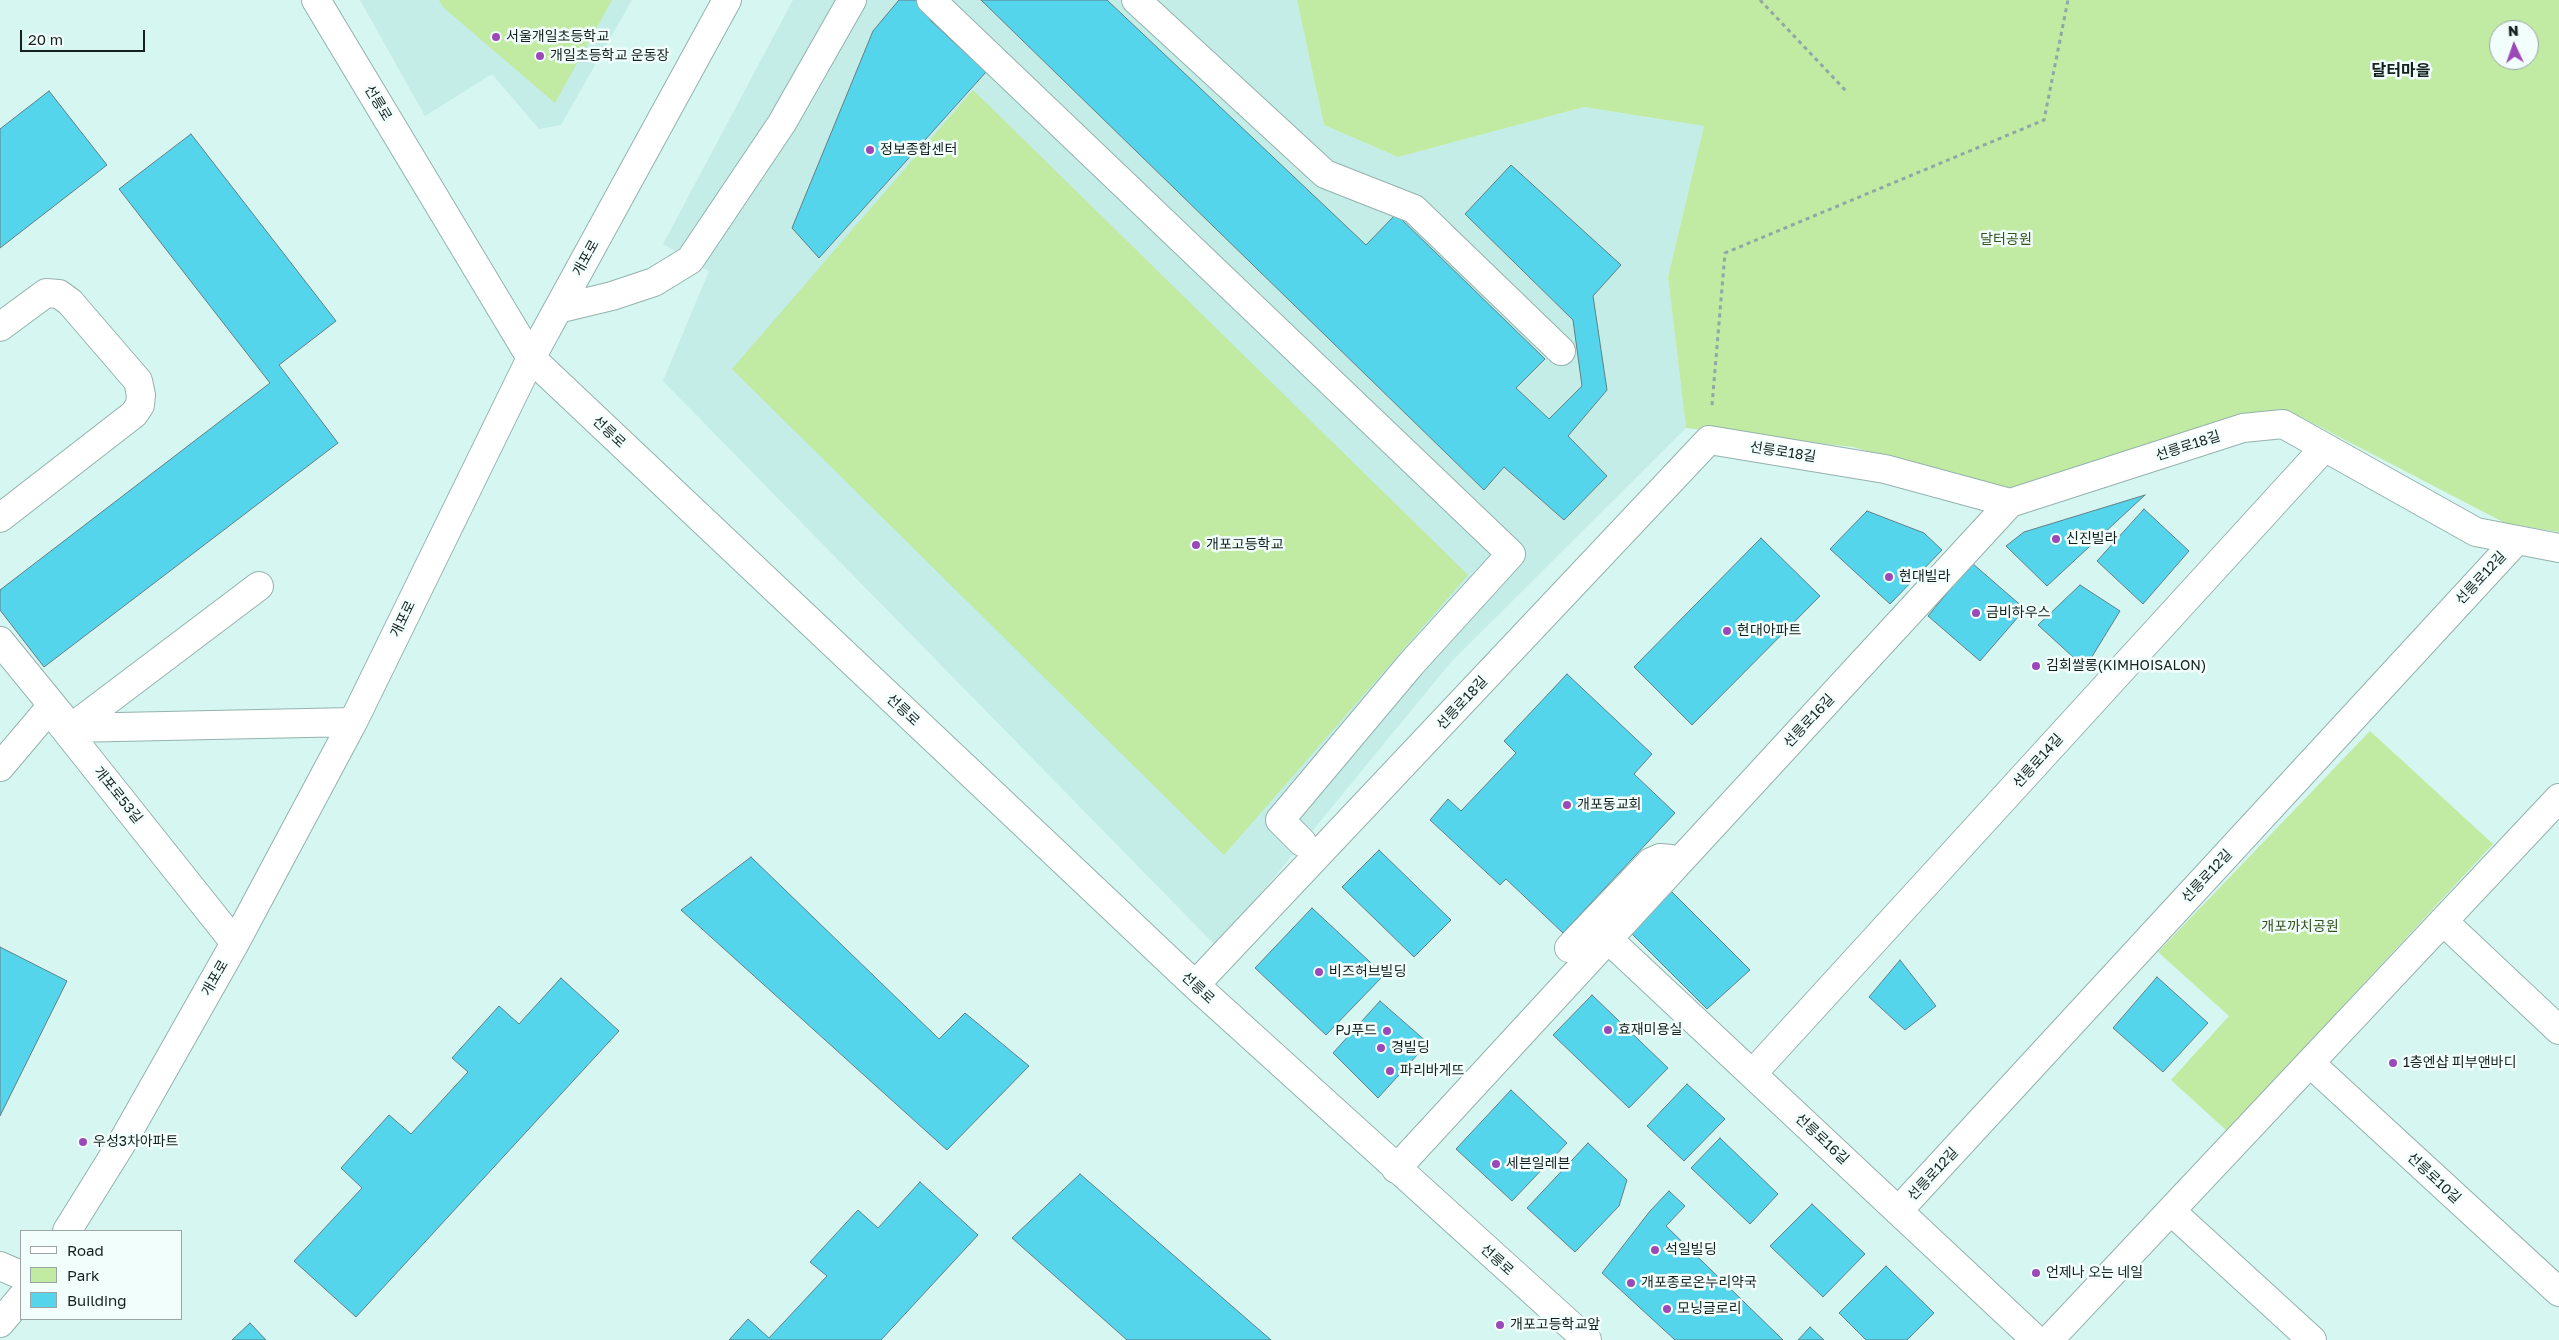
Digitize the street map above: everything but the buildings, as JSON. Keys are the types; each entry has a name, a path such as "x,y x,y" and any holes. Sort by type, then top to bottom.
{"street":[{"name":"선릉로","path":"316,0 531,358 1195,985 1587,1340"},
{"name":"개포로","path":"68,1230 123,1141 235,943 353,722 531,358 727,0"},
{"path":"558,309 612,296 654,282 690,260 782,123 852,0"},
{"path":"931,0 1511,554 1412,664 1280,820 1302,842"},
{"path":"1136,0 1325,174 1414,209 1561,351"},
{"path":"0,327 46,293 59,294 70,302 138,381 141,395 140,404 134,414 0,518"},
{"name":"선릉로18길","path":"1195,985 1709,440 1886,469 2010,503 2243,428 2283,424 2476,532 2559,548"},
{"name":"선릉로14길","path":"1753,1074 2324,448"},
{"name":"선릉로16길","path":"1396,1169 2010,503"},
{"name":"선릉로12길","path":"1898,1211 2516,541"},
{"path":"71,728 258,586"},
{"path":"0,641 71,728"},
{"name":"개포로53길","path":"0,649 235,943"},
{"path":"0,767 49,709"},
{"path":"71,728 353,722"},
{"path":"2049,1340 2559,798"},
{"path":"1569,948 1651,862 1660,858 1671,859 1677,864"},
{"path":"2443,921 2559,1030"},
{"name":"선릉로16길","path":"1608,939 2036,1340"},
{"name":"선릉로10길","path":"2310,1063 2559,1292"},
{"path":"2171,1211 2312,1340"},
{"path":"0,1266 20,1276"},
{"path":"0,1323 20,1299"}],"path":[{"path":"1760,0 1848,92"},
{"path":"1709,440 1725,253 2044,120 2068,0"}],"shaded area":[{"name":"서울개일초등학교","path":"360,0 632,0 561,125 539,129 492,74 425,116"},
{"name":"개포고등학교","path":"793,0 1297,0 1324,125 1398,157 1584,107 1704,126 1668,277 1686,428 1451,662 1217,947 663,381 709,271 663,244"}],"green space":[{"name":"개일초등학교 운동장","path":"439,0 612,0 555,103 444,8"},
{"name":"달터공원","path":"1297,0 2559,0 2559,532 2505,523 2299,416 2233,419 2011,491 1853,447 1686,428 1668,277 1704,126 1584,107 1398,157 1324,125"},
{"path":"973,90 1468,575 1224,855 732,369"},
{"name":"개포까치공원","path":"2370,731 2493,844 2227,1131 2171,1080 2229,1016 2158,952"}],"place":[{"name":"서울개일초등학교","path":"496,37"},
{"name":"개일초등학교 운동장","path":"540,56"},
{"name":"정보종합센터","path":"870,150"},
{"name":"신진빌라","path":"2056,539"},
{"name":"개포고등학교","path":"1196,545"},
{"name":"현대빌라","path":"1889,577"},
{"name":"금비하우스","path":"1976,613"},
{"name":"현대아파트","path":"1727,631"},
{"name":"김회쌀롱(KIMHOISALON)","path":"2036,666"},
{"name":"개포동교회","path":"1567,805"},
{"name":"비즈허브빌딩","path":"1319,972"},
{"name":"효재미용실","path":"1608,1030"},
{"name":"PJ푸드","path":"1387,1031"},
{"name":"경빌딩","path":"1381,1048"},
{"name":"1층엔샵 피부앤바디","path":"2393,1063"},
{"name":"파리바게뜨","path":"1390,1071"},
{"name":"우성3차아파트","path":"83,1142"},
{"name":"세븐일레븐","path":"1496,1164"},
{"name":"석일빌딩","path":"1655,1250"},
{"name":"언제나 오는 네일","path":"2036,1273"},
{"name":"개포종로온누리약국","path":"1631,1283"},
{"name":"모닝글로리","path":"1667,1309"},
{"name":"개포고등학교앞","path":"1500,1325"}],"district":[{"name":"달터마을","path":"2401,71"}]}
